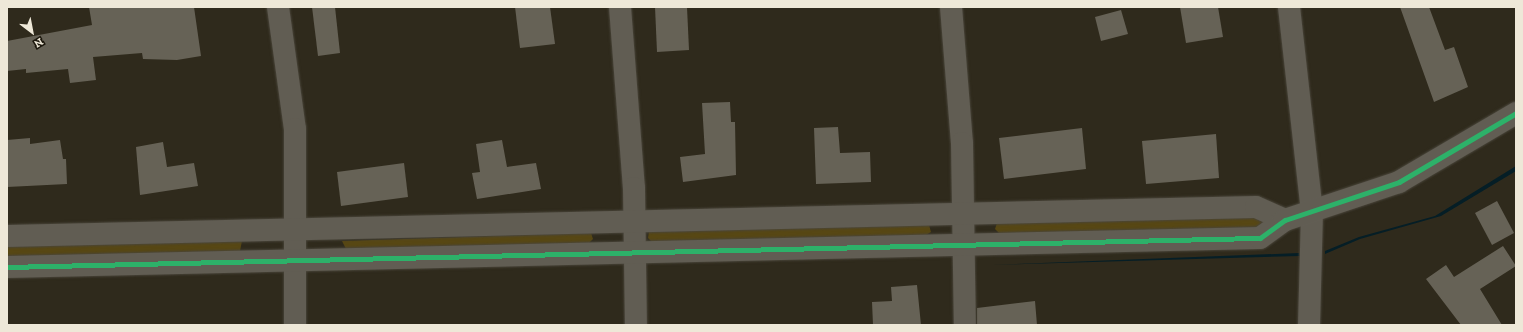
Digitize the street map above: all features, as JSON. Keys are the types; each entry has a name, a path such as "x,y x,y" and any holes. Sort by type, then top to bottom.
{"street":[{"path":"278,7 295,128 295,325"},
{"path":"620,7 634,221 636,325"},
{"path":"951,7 963,214 965,325"},
{"path":"1289,7 1312,211 1309,325"},
{"path":"7,267 1260,238 1285,220 1399,182 1516,113"},
{"path":"7,236 1256,207 1285,220"}],"shaded area":[{"path":"1264,216 1264,227 1000,234 995,229 997,223"},
{"path":"929,225 931,232 926,235 652,242 648,238 649,231"},
{"path":"591,233 593,239 589,243 346,249 342,241"},
{"path":"242,241 240,251 7,257 7,246"}],"water":[{"path":"1516,166 1516,171 1441,216 1360,239 1325,254 1325,251 1359,237 1435,216"},
{"path":"1299,253 1300,256 991,265"}],"building":[{"path":"89,7 194,7 201,56 177,60 143,59 142,53 93,57 96,80 70,83 68,69 26,73 26,69 7,71 7,41 92,25"},
{"path":"312,7 335,7 340,53 318,56"},
{"path":"515,7 550,7 555,44 520,48"},
{"path":"655,7 687,7 689,50 657,52"},
{"path":"1180,7 1218,7 1223,37 1186,43"},
{"path":"1400,7 1429,7 1445,50 1454,47 1468,87 1434,102"},
{"path":"1121,10 1128,34 1101,41 1095,17"},
{"path":"730,102 731,122 735,122 736,175 683,182 680,157 705,154 702,103"},
{"path":"838,127 840,153 870,152 871,182 816,184 814,128"},
{"path":"1082,128 1086,169 1004,179 999,138"},
{"path":"1216,134 1219,178 1146,184 1142,141"},
{"path":"30,138 30,144 60,140 63,159 66,159 67,184 7,187 7,140"},
{"path":"502,140 507,167 536,163 541,189 477,199 472,173 480,172 476,144"},
{"path":"163,142 167,167 194,163 198,186 140,195 136,147"},
{"path":"404,163 408,197 341,206 337,172"},
{"path":"1497,201 1514,233 1492,245 1475,213"},
{"path":"1503,246 1516,266 1480,289 1502,325 1461,325 1426,279 1446,265 1454,277"},
{"path":"917,285 921,325 873,325 872,302 892,301 891,287"},
{"path":"1035,301 1037,325 977,325 977,308"}],"cycle path":[{"path":"7,267 1260,238 1285,220 1399,182 1516,113"}]}
